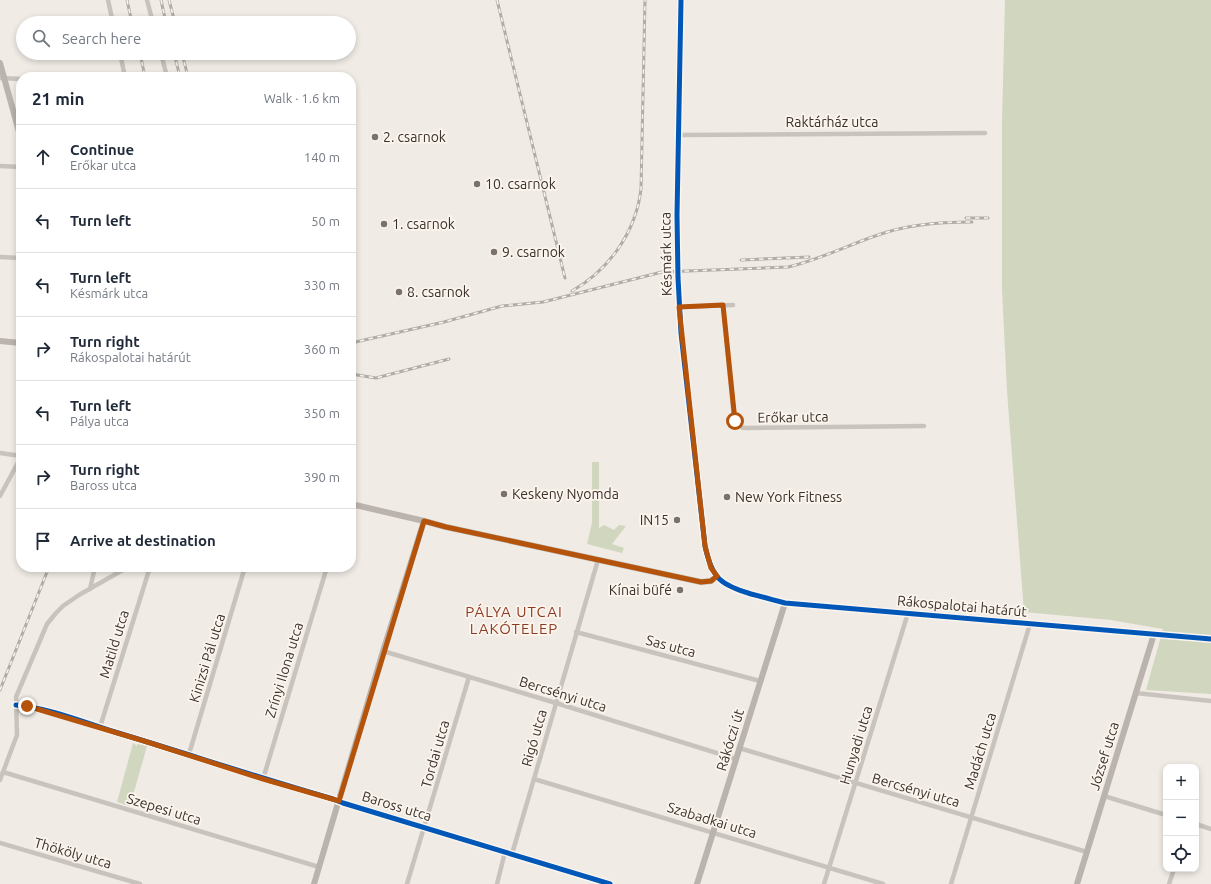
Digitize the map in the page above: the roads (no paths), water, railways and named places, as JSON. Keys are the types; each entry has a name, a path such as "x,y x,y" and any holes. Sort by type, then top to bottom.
{"street":[{"path":"108,0 111,16"},
{"path":"147,0 151,16"},
{"name":"Késmárk utca","path":"681,0 677,251 679,307 705,546 711,568 717,576"},
{"path":"121,60 124,72"},
{"path":"163,60 166,72"},
{"path":"0,64 2,78 16,123"},
{"path":"2,78 16,79"},
{"name":"Raktárház utca","path":"679,135 985,133"},
{"path":"0,166 16,167"},
{"path":"0,257 16,258"},
{"name":"Erőkar utca","path":"723,305 734,418 736,423 740,426 746,428 924,426"},
{"path":"679,307 733,305"},
{"path":"0,341 16,343"},
{"path":"0,453 16,455"},
{"path":"0,496 16,466"},
{"path":"356,505 446,527 701,582 711,581 717,576"},
{"path":"314,884 383,651 424,521"},
{"name":"Rigó utca","path":"512,854 598,560"},
{"path":"90,589 94,572"},
{"path":"0,780 17,735 16,697 47,624 63,606 119,572"},
{"name":"Matild utca","path":"100,728 148,572"},
{"name":"Kinizsi Pál utca","path":"189,754 244,572"},
{"name":"Zrínyi Ilona utca","path":"263,779 325,572"},
{"name":"Rákospalotai határút","path":"717,576 726,585 735,589 785,602 1211,639"},
{"name":"Rákóczi út","path":"697,884 785,602"},
{"name":"Hunyadi utca","path":"824,884 908,613"},
{"name":"Madách utca","path":"951,884 1030,624"},
{"name":"Sas utca","path":"576,632 760,681"},
{"name":"József utca","path":"1077,884 1154,634"},
{"name":"Bercsényi utca","path":"383,651 736,759"},
{"name":"Tordai utca","path":"408,884 469,677"},
{"path":"1136,693 1211,701"},
{"name":"Baross utca","path":"16,706 35,708 189,754 263,779 610,884"},
{"name":"Bercsényi utca","path":"740,748 1087,852"},
{"name":"Szepesi utca","path":"3,772 319,867"},
{"name":"Szabadkai utca","path":"534,779 883,884"},
{"path":"1104,796 1163,814"},
{"path":"1199,825 1211,829"},
{"name":"Thököly utca","path":"0,843 140,884"},
{"path":"496,884 506,852"},
{"path":"1169,884 1173,872"}],"railway":[{"path":"127,0 130,16"},
{"path":"161,0 164,16"},
{"path":"169,0 173,16"},
{"path":"497,0 565,278"},
{"path":"572,291 598,272 609,261 627,235 638,205 641,189 645,0"},
{"path":"141,60 144,72"},
{"path":"176,60 179,72"},
{"path":"184,60 187,72"},
{"path":"966,218 988,218"},
{"path":"356,342 444,322 502,306 543,302 662,272 788,267 901,228 948,222 972,222"},
{"path":"741,260 809,257"},
{"path":"356,375 376,378 449,359"},
{"path":"0,690 47,572"}],"place":[{"name":"2. csarnok","path":"375,137"},
{"name":"10. csarnok","path":"477,184"},
{"name":"1. csarnok","path":"384,224"},
{"name":"9. csarnok","path":"494,252"},
{"name":"8. csarnok","path":"399,292"},
{"name":"Keskeny Nyomda","path":"504,494"},
{"name":"New York Fitness","path":"727,497"},
{"name":"IN15","path":"677,520"},
{"name":"Kínai büfé","path":"680,590"}],"district":[{"name":"PÁLYA UTCAI LAKÓTELEP","path":"514,620"}]}
